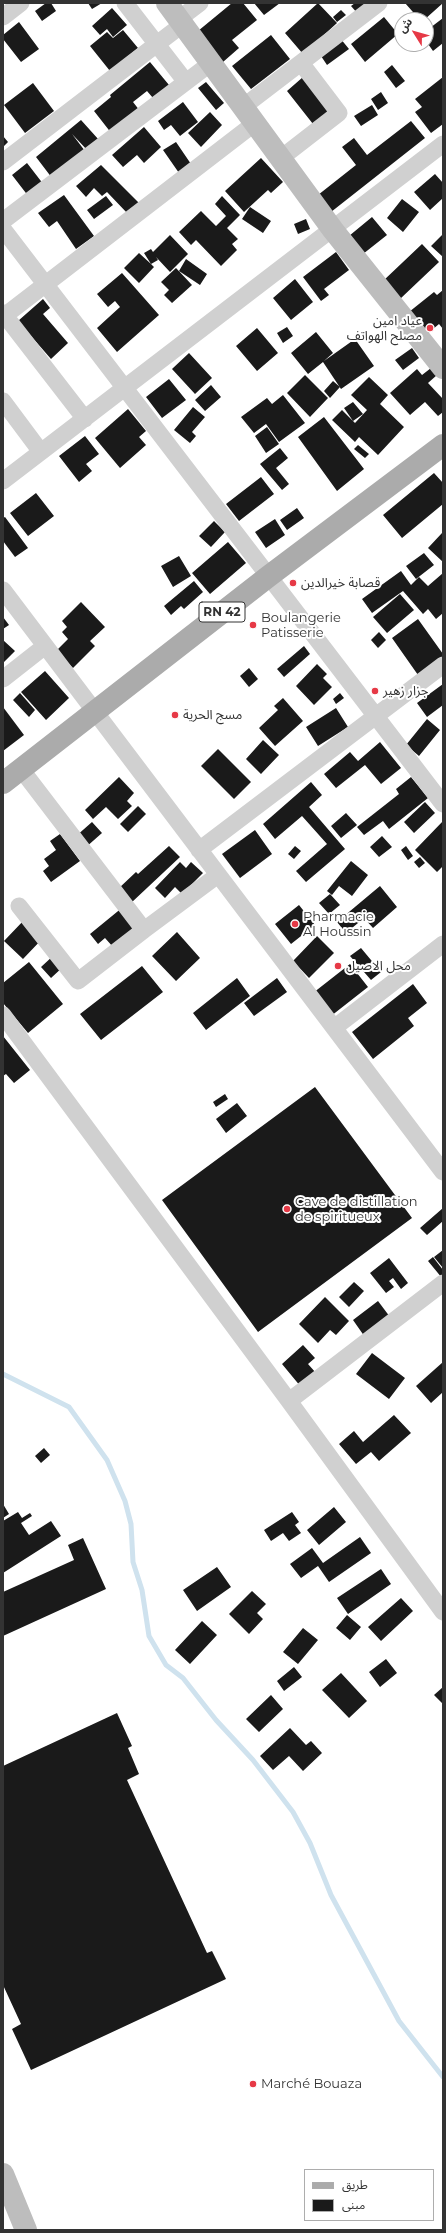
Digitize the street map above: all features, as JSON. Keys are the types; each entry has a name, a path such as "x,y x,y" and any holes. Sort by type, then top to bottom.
{"main road":[{"path":"176,16 333,230 443,368"},
{"name":"RN 42","path":"3,783 269,576 441,452"},
{"path":"3,2174 26,2230"}],"street":[{"path":"3,17 21,3"},
{"path":"125,3 186,82"},
{"path":"3,162 157,45 176,16 200,3"},
{"path":"85,419 4,315 45,285 249,115 301,63 379,3"},
{"path":"3,221 211,63"},
{"path":"281,158 339,113 301,63"},
{"path":"3,481 333,230 443,144"},
{"path":"3,229 443,804"},
{"path":"3,401 41,452"},
{"path":"4,595 95,711 443,1172"},
{"path":"3,679 45,646"},
{"path":"200,850 443,665"},
{"path":"21,768 144,930"},
{"path":"19,906 78,981 218,875"},
{"path":"334,1028 443,944"},
{"path":"3,1015 289,1401 443,1612"},
{"path":"289,1401 443,1283"}],"building":[{"path":"46,3 51,3 56,11 42,21 35,11"},
{"path":"88,3 102,3 92,9"},
{"path":"232,3 243,3 257,20 232,40 239,48 223,62 198,31"},
{"path":"254,3 280,3 264,15"},
{"path":"318,3 337,23 303,54 285,33"},
{"path":"355,3 369,3 358,14 351,6"},
{"path":"405,3 443,3 433,12 413,12"},
{"path":"112,8 127,25 113,37 107,29 100,35 92,26"},
{"path":"341,10 346,15 337,22 333,17"},
{"path":"384,17 394,29 394,37 365,62 351,44"},
{"path":"443,18 443,43 434,50 434,25"},
{"path":"19,22 39,49 21,62 3,39 3,35"},
{"path":"123,30 138,48 110,71 90,46 107,32 113,38"},
{"path":"271,35 290,59 251,89 232,66"},
{"path":"340,38 349,49 327,65 319,53"},
{"path":"150,62 169,85 153,98 147,91 133,102 140,111 112,134 94,111 111,97 110,95"},
{"path":"392,65 405,81 396,88 384,72"},
{"path":"303,77 329,111 313,124 287,91"},
{"path":"443,77 443,124 431,133 415,112 422,107 415,99"},
{"path":"206,82 224,103 216,110 198,88"},
{"path":"33,83 54,111 25,133 4,105"},
{"path":"381,92 388,103 378,110 371,99"},
{"path":"183,102 198,122 180,136 171,125 164,130 158,121"},
{"path":"372,105 378,115 361,126 354,116"},
{"path":"210,112 222,125 201,147 188,133"},
{"path":"81,120 99,140 88,151 72,134 85,151 52,178 36,157"},
{"path":"411,121 425,138 331,212 318,195 356,165 342,147 354,138 367,155"},
{"path":"144,127 161,147 144,163 137,155 123,167 112,155"},
{"path":"3,136 8,142 3,147"},
{"path":"176,142 191,164 179,173 163,150"},
{"path":"261,158 283,182 271,193 268,190 244,212 225,191"},
{"path":"27,163 44,185 29,197 12,175"},
{"path":"101,165 139,203 128,214 107,192 102,196 94,188 86,197 76,186"},
{"path":"435,174 443,183 443,198 430,210 414,192"},
{"path":"64,195 94,236 76,249 57,221 49,227 38,213"},
{"path":"106,196 113,205 94,219 87,210"},
{"path":"222,196 240,215 227,228 238,239 232,244 237,250 221,266 196,240 191,245 179,232 201,211 216,226 226,216 215,204"},
{"path":"402,199 419,212 403,232 387,218"},
{"path":"250,207 271,221 263,233 242,219"},
{"path":"372,217 387,235 363,254 349,236"},
{"path":"306,219 310,229 298,234 294,224"},
{"path":"443,234 443,257 431,246"},
{"path":"170,235 188,254 170,272 156,257 158,260 151,264 144,253 151,249 153,252"},
{"path":"422,244 439,262 400,299 383,281"},
{"path":"336,252 349,270 324,289 329,295 321,301 303,277"},
{"path":"139,253 154,267 139,283 124,268"},
{"path":"186,259 207,274 200,285 179,271"},
{"path":"176,268 192,285 172,303 164,295 169,290 161,282"},
{"path":"122,273 159,315 117,352 97,328 120,307 115,301 108,307 97,294"},
{"path":"295,279 313,302 291,320 273,298"},
{"path":"443,290 443,329 439,324 426,335 409,312 434,292 437,295"},
{"path":"43,299 50,308 43,314 68,343 51,359 18,321"},
{"path":"287,327 293,336 283,343 277,333"},
{"path":"257,328 278,353 257,371 236,346"},
{"path":"316,332 333,353 324,361 355,339 374,366 341,389 323,362 308,374 291,353"},
{"path":"412,348 419,358 403,370 395,360"},
{"path":"189,353 212,378 195,394 172,369"},
{"path":"431,368 437,375 428,383 443,399 443,412 438,416 425,402 410,415 390,393 417,369 422,375"},
{"path":"305,375 328,398 310,417 287,393"},
{"path":"369,377 388,395 380,404 404,427 378,455 359,437 355,442 332,420 342,410 355,423 367,410 351,395"},
{"path":"169,379 186,400 162,418 146,397"},
{"path":"333,381 340,387 330,398 324,391"},
{"path":"211,385 221,397 205,411 195,400"},
{"path":"283,395 305,423 279,442 266,424 254,433 241,417 267,398 272,404"},
{"path":"353,402 363,414 353,421 344,408"},
{"path":"193,407 205,417 192,432 196,436 190,443 174,430"},
{"path":"128,409 146,431 139,437 146,445 120,468 95,438"},
{"path":"324,417 364,469 337,491 298,437"},
{"path":"267,427 279,444 266,453 255,436"},
{"path":"85,436 99,454 86,464 92,471 79,482 59,456"},
{"path":"358,445 369,454 365,458 354,449"},
{"path":"280,448 288,458 276,468 289,484 282,490 260,464"},
{"path":"434,473 443,483 443,504 402,538 383,515"},
{"path":"261,477 274,494 239,521 226,504"},
{"path":"36,493 54,516 28,536 10,513"},
{"path":"297,508 304,518 287,530 280,520"},
{"path":"5,517 28,548 15,557 3,541 3,518"},
{"path":"275,519 285,535 266,548 255,532"},
{"path":"214,521 225,532 211,547 199,536"},
{"path":"442,533 443,534 443,562 428,548"},
{"path":"228,542 246,563 210,594 192,573"},
{"path":"424,553 434,565 416,579 406,566"},
{"path":"179,556 191,576 173,587 161,566"},
{"path":"401,571 411,585 419,577 428,586 443,573 443,613 436,619 428,609 423,614 403,591 372,613 362,599"},
{"path":"194,581 203,592 184,609 181,606 171,615 164,606"},
{"path":"400,594 414,610 387,633 373,617"},
{"path":"81,602 105,627 90,641 95,646 73,668 56,651 68,639 62,632 67,627 62,621"},
{"path":"3,617 9,625 3,629"},
{"path":"418,619 443,654 443,657 418,675 392,638"},
{"path":"379,632 386,640 378,648 371,640"},
{"path":"3,640 15,651 3,663"},
{"path":"304,646 310,654 284,677 277,669"},
{"path":"317,664 327,674 323,678 332,687 314,705 296,686"},
{"path":"249,668 258,679 249,687 240,676"},
{"path":"45,671 69,698 46,720 21,692"},
{"path":"443,684 443,705 427,717 417,703"},
{"path":"20,693 35,710 29,717 13,700"},
{"path":"340,693 344,698 336,704 333,699"},
{"path":"283,698 303,721 275,746 259,728 278,710 274,706"},
{"path":"3,707 24,735 3,751"},
{"path":"336,708 348,727 318,746 306,727"},
{"path":"427,719 440,730 419,756 406,745"},
{"path":"263,740 279,755 261,774 246,759"},
{"path":"380,742 401,768 381,784 365,765 336,788 324,774 350,752 358,761"},
{"path":"218,749 251,782 234,799 201,766"},
{"path":"119,777 134,793 127,801 132,806 118,819 106,807 93,819 85,810"},
{"path":"411,777 428,798 389,829 383,821 364,835 357,827 399,794 396,789"},
{"path":"311,782 322,795 309,807 345,849 306,882 296,871 327,844 302,816 275,839 263,824"},
{"path":"425,802 435,813 414,833 404,822"},
{"path":"138,806 146,814 128,832 120,824"},
{"path":"346,813 357,825 341,838 331,826"},
{"path":"443,821 443,866 437,872 415,850"},
{"path":"92,822 102,833 85,848 75,837"},
{"path":"255,830 272,854 240,878 222,854"},
{"path":"60,834 80,861 51,882 43,871 49,866 44,859 56,850 50,841"},
{"path":"382,836 392,847 379,857 370,847"},
{"path":"169,846 180,857 131,903 118,889 136,872 138,874"},
{"path":"295,846 301,851 294,859 288,854"},
{"path":"406,846 413,856 408,860 401,850"},
{"path":"420,857 425,863 419,868 414,862"},
{"path":"351,861 368,875 352,896 339,886 332,895 327,891"},
{"path":"180,862 186,868 191,862 203,873 182,894 175,887 165,898 155,888"},
{"path":"380,886 397,907 373,928 364,918 346,933 337,922"},
{"path":"330,894 340,905 329,914 319,903"},
{"name":"Pharmacie Al Houssin","path":"299,905 315,925 291,944 275,924"},
{"path":"123,907 139,923 113,947 105,938 98,944 90,934"},
{"path":"25,919 44,937 23,959 4,941"},
{"path":"177,932 200,958 176,981 152,956"},
{"path":"317,936 334,953 309,978 293,961"},
{"path":"361,948 381,972 371,980 350,956"},
{"path":"54,955 64,966 51,978 41,967"},
{"path":"29,962 63,1004 28,1033 3,1003 3,983"},
{"path":"350,964 368,987 331,1016 313,993"},
{"path":"142,966 163,992 101,1040 80,1014"},
{"path":"237,978 250,996 206,1030 193,1013"},
{"path":"277,978 287,992 254,1016 244,1003"},
{"path":"413,984 427,1003 408,1018 414,1026 373,1059 352,1032"},
{"path":"3,1036 30,1070 14,1083 6,1074 3,1076"},
{"name":"Cave de distillation de spiritueux","path":"315,1087 412,1218 258,1332 162,1200"},
{"path":"225,1094 228,1099 216,1107 213,1102"},
{"path":"237,1103 247,1116 226,1133 216,1119"},
{"path":"443,1208 443,1221 427,1235 420,1228"},
{"path":"443,1250 443,1268 434,1257"},
{"path":"433,1257 443,1270 442,1278 428,1261"},
{"path":"389,1258 408,1283 401,1289 393,1278 389,1281 394,1287 386,1293 370,1273"},
{"path":"354,1282 364,1291 349,1307 339,1297"},
{"path":"325,1297 349,1321 336,1335 330,1330 318,1343 299,1324"},
{"path":"378,1301 393,1321 367,1340 353,1320"},
{"path":"303,1345 315,1358 308,1364 316,1373 301,1387 282,1364"},
{"path":"372,1353 405,1378 389,1399 356,1374"},
{"path":"443,1362 443,1392 431,1403 416,1386"},
{"path":"394,1415 411,1433 379,1461 371,1452 356,1464 339,1444 354,1431 363,1442"},
{"path":"44,1448 50,1455 41,1463 35,1456"},
{"path":"3,1504 9,1514 3,1518"},
{"path":"334,1507 346,1522 319,1545 307,1530"},
{"path":"18,1512 22,1518 30,1513 32,1516 21,1523 29,1535 51,1521 61,1536 3,1573 3,1521"},
{"path":"292,1512 299,1522 295,1525 301,1533 289,1541 283,1533 271,1541 264,1530"},
{"path":"360,1537 371,1553 329,1582 318,1566 301,1578 290,1564 312,1548 323,1563"},
{"path":"83,1538 106,1589 3,1636 3,1592 74,1560 68,1545"},
{"path":"217,1567 231,1587 197,1611 183,1590"},
{"path":"381,1569 391,1584 348,1614 337,1598"},
{"path":"252,1591 266,1604 257,1613 263,1619 249,1634 229,1614"},
{"path":"401,1598 413,1611 381,1641 368,1627"},
{"path":"347,1615 361,1627 350,1640 336,1628"},
{"path":"202,1621 217,1635 190,1664 175,1650"},
{"path":"303,1628 318,1640 298,1664 283,1652"},
{"path":"386,1659 397,1673 380,1687 369,1672"},
{"path":"294,1667 302,1677 284,1691 277,1681"},
{"path":"341,1673 367,1701 349,1718 322,1690"},
{"path":"443,1687 443,1704 434,1695"},
{"path":"271,1695 283,1709 259,1732 246,1719"},
{"path":"117,1713 132,1746 128,1748 139,1774 127,1780 207,1953 212,1951 226,1979 31,2070 12,2029 21,2024 3,1985 3,1766"},
{"path":"290,1728 306,1745 311,1741 322,1753 303,1771 289,1756 273,1770 260,1756"}],"waterway":[{"path":"3,1374 69,1407 107,1460 125,1501 131,1524 133,1562 142,1590 149,1636 166,1665 183,1678 216,1720 253,1760 293,1812 310,1843 331,1895 399,2021 443,2077"}],"place":[{"name":"عياد امين مصلح الهواتف","path":"430,328"},
{"name":"قصابة خيرالدين","path":"293,583"},
{"name":"Boulangerie Patisserie","path":"253,625"},
{"name":"جزار زهير","path":"375,691"},
{"name":"مسج الحرية","path":"175,715"},
{"name":"Pharmacie Al Houssin","path":"295,924"},
{"name":"محل الاصيل","path":"338,966"},
{"name":"Cave de distillation de spiritueux","path":"287,1209"},
{"name":"Marché Bouaza","path":"253,2084"}]}
